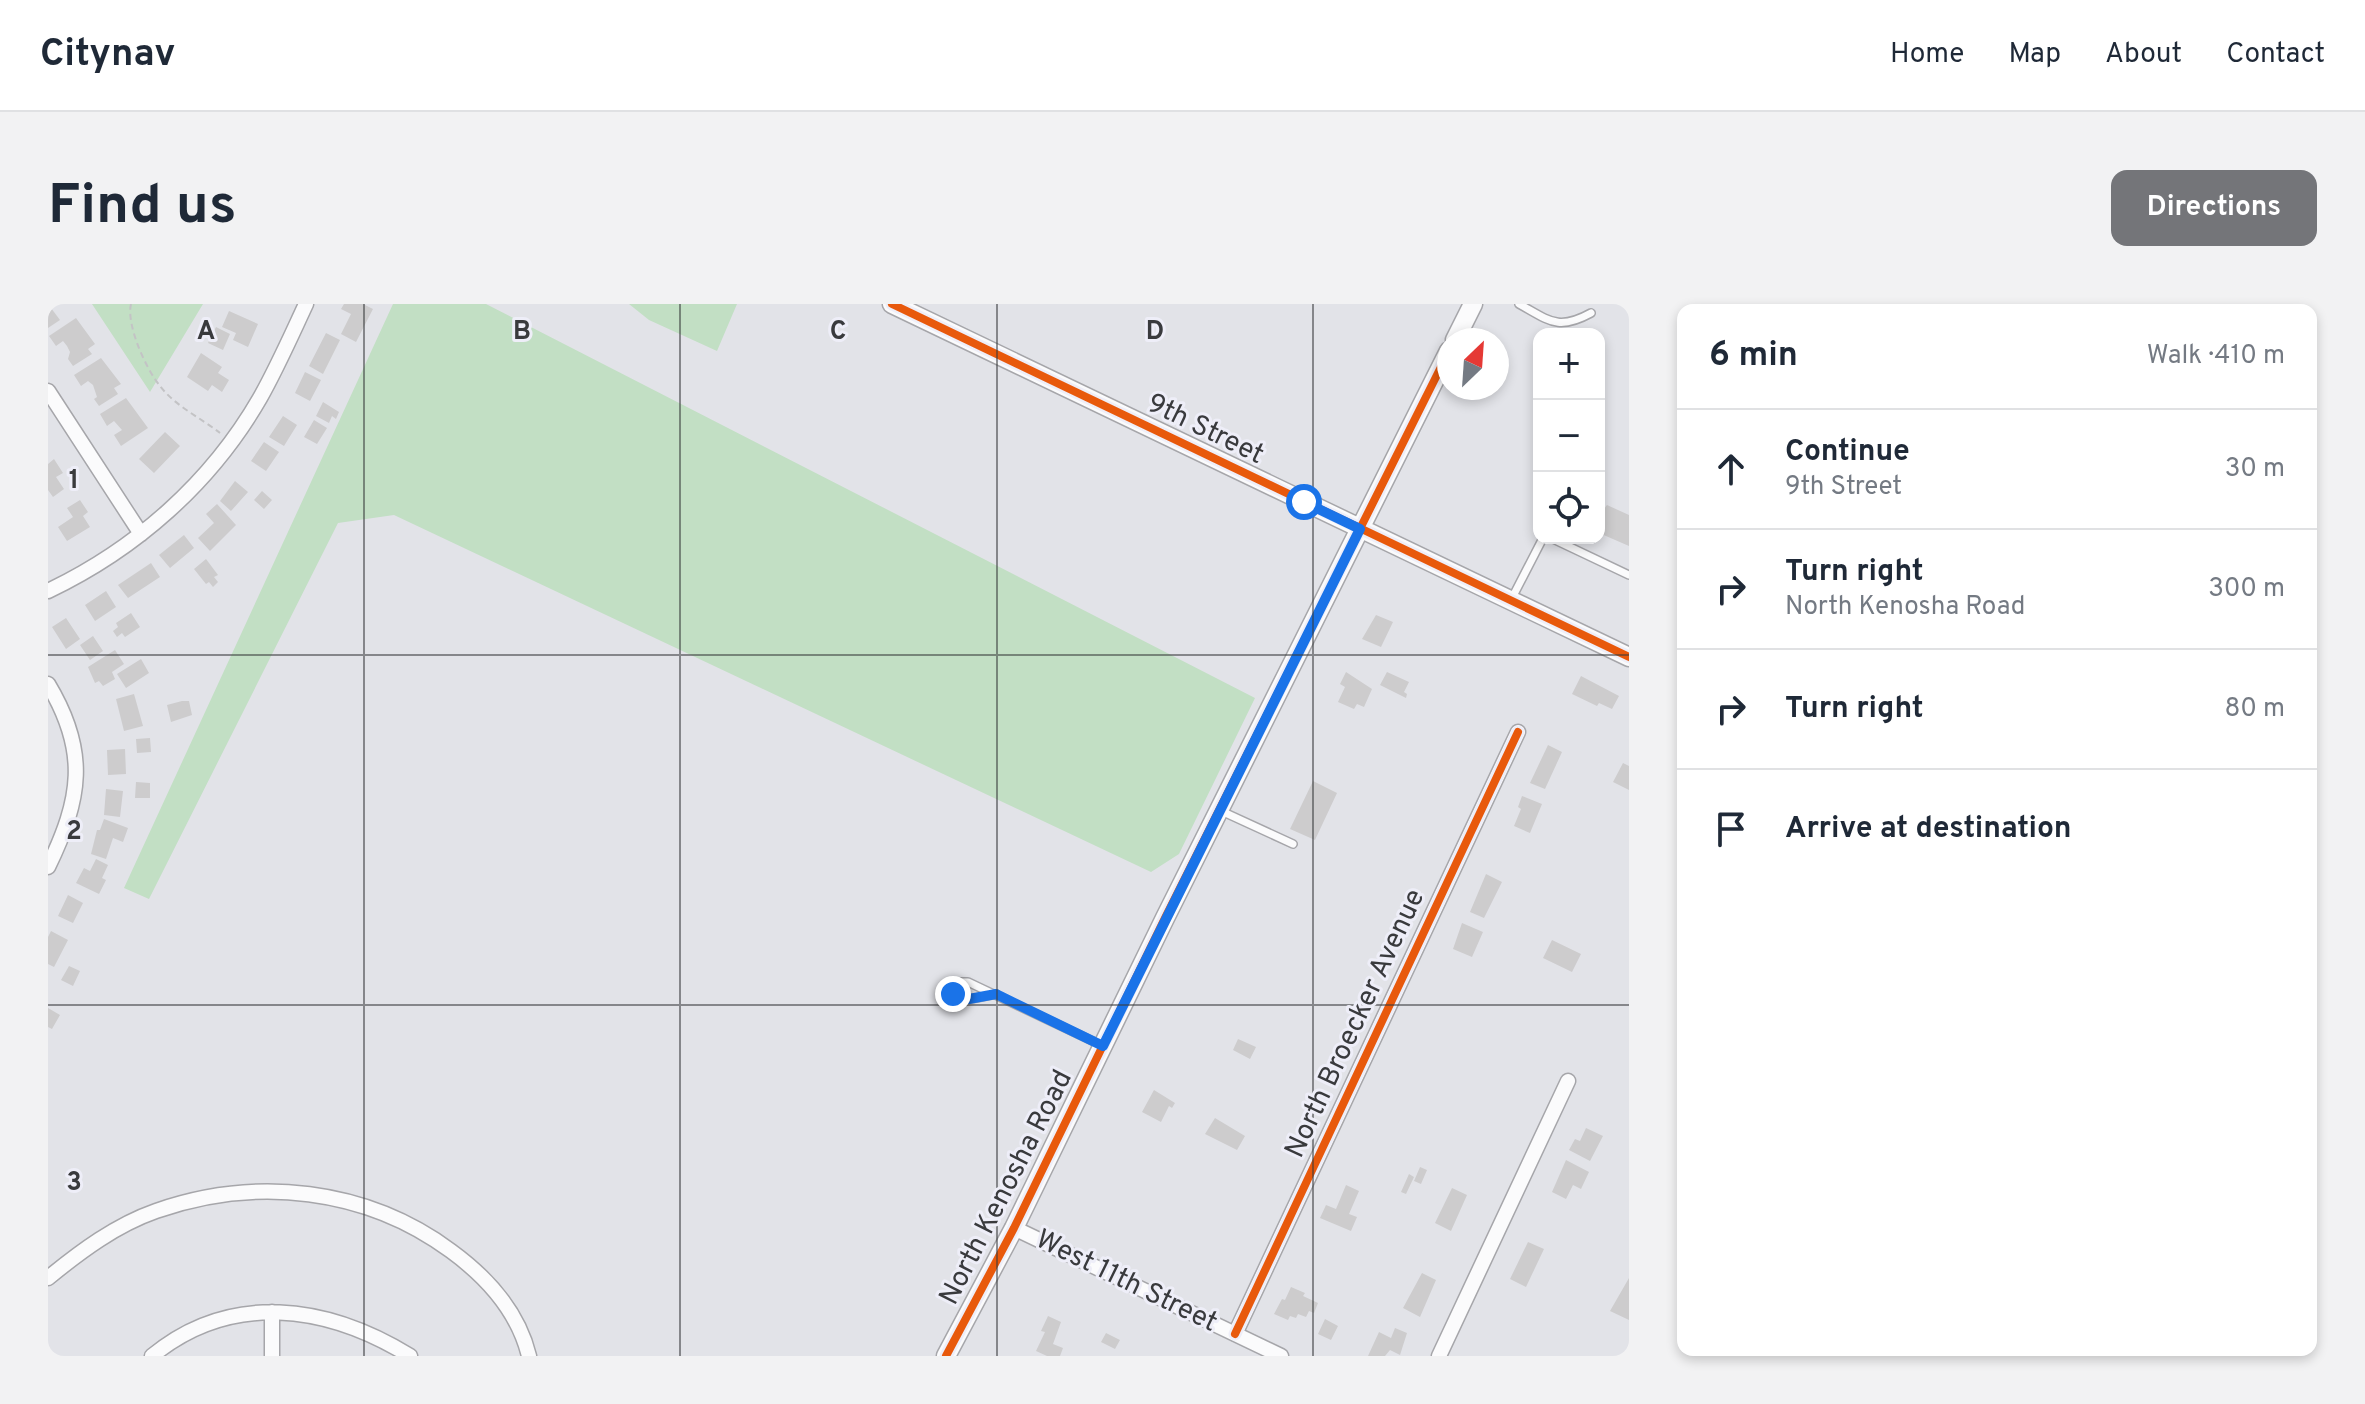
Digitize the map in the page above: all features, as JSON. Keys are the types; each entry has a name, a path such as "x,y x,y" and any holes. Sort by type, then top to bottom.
{"street":[{"path":"48,591 93,567 141,534 203,476 260,397 306,304"},
{"name":"9th Street","path":"892,304 1629,657"},
{"path":"1461,328 1473,304"},
{"name":"North Kenosha Road","path":"946,1356 1014,1228 1437,375"},
{"path":"48,391 141,534"},
{"path":"48,684 59,702 72,736 76,779 72,809 48,867"},
{"name":"North Broecker Avenue","path":"1235,1334 1518,732"},
{"path":"1439,1356 1568,1081"},
{"path":"48,1278 80,1252 122,1227 170,1207 242,1191 290,1190 337,1198 378,1210 409,1224 468,1263 492,1286 512,1314 525,1337 529,1356"},
{"name":"West 11th Street","path":"1014,1228 1281,1356"},
{"path":"152,1356 185,1333 216,1320 272,1312 315,1315 356,1328 410,1356"},
{"path":"272,1312 272,1356"}],"lane":[{"path":"1519,304 1559,323 1574,322 1591,313"},
{"path":"1511,601 1540,544"},
{"path":"1564,544 1629,575"},
{"path":"1219,810 1293,844"},
{"path":"996,994 969,999 958,997 953,994 953,986 958,982 968,982 996,994 1103,1046"}],"path":[{"path":"131,304 130,321 158,385 231,441"}],"green space":[{"path":"92,304 203,304 150,392"},
{"path":"393,304 486,304 1255,698 1179,854 1151,872 394,515 338,523 149,899 124,888"},
{"path":"629,304 737,304 717,351 649,320"}],"building":[{"path":"48,304 60,320 48,328"},
{"path":"344,304 363,304 373,309 356,342 341,334 351,314 341,309"},
{"path":"229,311 258,324 248,347 233,340 236,333 222,327"},
{"path":"76,318 95,344 88,349 92,354 73,366 68,359 70,352 63,341 56,346 49,336"},
{"path":"216,327 230,334 223,350 208,343"},
{"path":"326,333 340,340 323,374 309,366"},
{"path":"201,353 222,367 218,373 229,380 222,392 212,385 208,391 187,377"},
{"path":"101,358 121,384 114,388 118,394 99,406 94,399 97,397 93,385 88,381 81,386 74,375"},
{"path":"305,372 321,380 310,401 295,393"},
{"path":"126,398 148,428 121,446 114,435 122,430 114,421 107,426 100,414"},
{"path":"323,402 339,412 336,419 332,416 329,423 316,416"},
{"path":"283,416 297,425 284,446 269,437"},
{"path":"314,420 327,428 317,444 304,437"},
{"path":"165,432 180,446 154,473 139,459"},
{"path":"264,442 279,452 266,471 251,461"},
{"path":"54,459 63,473 56,477 64,489 53,497 48,490 48,464"},
{"path":"235,481 248,492 231,511 220,501"},
{"path":"262,491 272,500 264,509 254,500"},
{"path":"80,500 88,512 83,516 90,527 67,541 58,527 73,517 67,508"},
{"path":"217,504 236,525 210,551 198,538 214,523 206,514"},
{"path":"1607,505 1629,515 1629,546 1605,536"},
{"path":"184,535 194,548 170,568 159,555"},
{"path":"206,559 218,575 214,577 218,582 213,587 209,582 206,584 194,569"},
{"path":"151,563 160,577 128,598 118,585"},
{"path":"106,591 116,607 95,621 85,605"},
{"path":"131,613 140,627 125,637 122,633 117,637 113,631 118,627 116,623"},
{"path":"1376,615 1393,622 1381,647 1362,639"},
{"path":"66,618 80,639 66,649 52,627"},
{"path":"93,636 103,651 90,660 80,645"},
{"path":"115,650 124,664 112,672 115,679 103,686 99,681 95,683 88,667"},
{"path":"141,659 149,673 126,688 117,674"},
{"path":"1346,672 1372,689 1364,707 1357,704 1354,709 1338,702 1345,687 1340,684"},
{"path":"1387,672 1409,682 1404,692 1406,698 1380,685"},
{"path":"1581,676 1619,696 1612,709 1599,703 1597,706 1572,694"},
{"path":"134,694 143,726 124,731 116,699"},
{"path":"189,701 192,715 171,722 167,705"},
{"path":"150,738 151,752 137,753 136,739"},
{"path":"1548,745 1562,752 1545,789 1530,783"},
{"path":"125,749 126,774 108,775 107,750"},
{"path":"1623,763 1629,766 1629,790 1613,782"},
{"path":"1313,781 1337,793 1315,840 1290,829"},
{"path":"136,782 150,783 150,798 135,798"},
{"path":"106,789 123,791 120,817 104,815"},
{"path":"1522,796 1542,804 1530,833 1514,826"},
{"path":"104,819 128,828 123,842 113,838 106,859 91,854 97,830 100,830"},
{"path":"96,859 108,865 102,878 106,880 99,894 76,883 84,868 90,871"},
{"path":"1486,874 1502,882 1484,918 1470,912"},
{"path":"68,895 83,903 73,923 58,916"},
{"path":"1462,923 1483,932 1472,957 1453,949"},
{"path":"51,931 68,940 54,967 48,964 48,937"},
{"path":"1552,940 1581,954 1572,972 1543,958"},
{"path":"69,966 80,971 73,986 61,980"},
{"path":"48,1008 60,1015 52,1029 48,1027"},
{"path":"1238,1039 1256,1047 1250,1059 1233,1050"},
{"path":"1154,1090 1175,1103 1172,1108 1169,1106 1161,1122 1142,1112"},
{"path":"1215,1118 1245,1136 1237,1150 1205,1134"},
{"path":"1586,1128 1603,1136 1590,1161 1569,1150 1575,1139 1580,1141"},
{"path":"1566,1160 1589,1172 1581,1189 1573,1185 1566,1199 1552,1192"},
{"path":"1420,1167 1427,1170 1421,1184 1414,1181"},
{"path":"1409,1174 1414,1177 1406,1194 1401,1192"},
{"path":"1346,1185 1359,1191 1349,1214 1357,1217 1351,1231 1320,1218 1326,1205 1336,1209"},
{"path":"1452,1188 1467,1195 1451,1231 1435,1223"},
{"path":"1528,1242 1544,1249 1526,1287 1510,1279"},
{"path":"1422,1273 1436,1280 1420,1317 1403,1308"},
{"path":"1629,1278 1629,1320 1610,1311"},
{"path":"1291,1287 1318,1303 1314,1313 1309,1311 1306,1317 1298,1314 1296,1318 1290,1316 1288,1320 1274,1314"},
{"path":"1048,1316 1061,1322 1053,1344 1063,1348 1060,1356 1047,1356 1036,1351"},
{"path":"1325,1319 1338,1326 1331,1340 1318,1334"},
{"path":"1395,1328 1407,1333 1400,1355 1390,1350 1385,1356 1368,1356 1379,1332 1391,1338"},
{"path":"1106,1333 1120,1340 1115,1349 1101,1342"}],"cycle path":[{"path":"892,304 1629,657"},
{"path":"946,1356 1014,1228 1165,918 1437,375"},
{"path":"1235,1334 1518,732"}],"route":[{"path":"953,994 969,999 996,994 1103,1046 1360,529 1304,502"}]}
